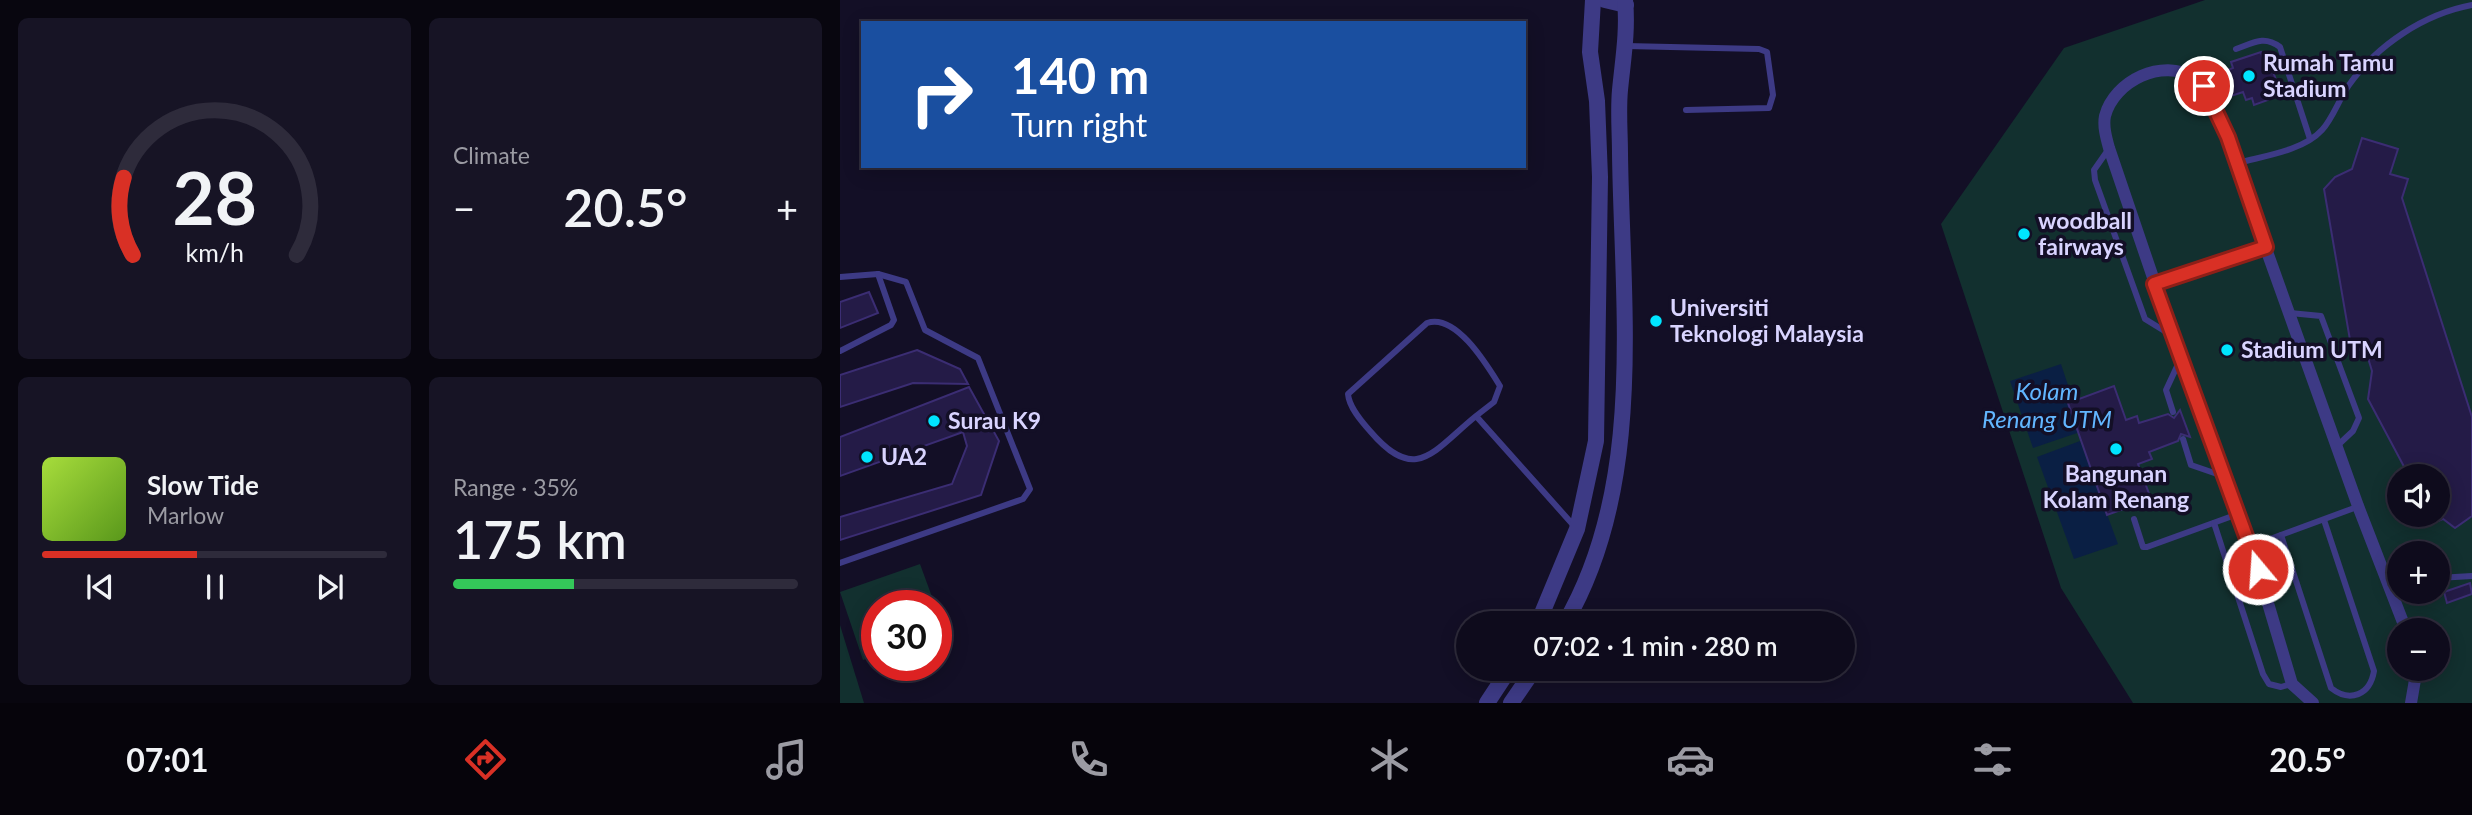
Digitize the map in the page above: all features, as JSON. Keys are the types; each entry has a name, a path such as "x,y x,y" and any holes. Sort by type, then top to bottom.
{"street":[{"path":"1543,611 1577,529 1596,441 1600,177 1597,101 1590,52 1593,0"},
{"path":"1570,611 1591,563 1604,523 1618,447 1624,391 1626,299 1621,214 1620,92 1626,46 1626,2 1605,0"},
{"path":"2313,703 2292,684 2251,546 2222,476 2109,148 2104,118 2109,103 2132,80 2160,70 2181,72 2204,86 2238,163 2358,506 2387,571"},
{"path":"1487,703 1501,681"},
{"path":"1511,703 1526,681"},
{"path":"2411,703 2415,681"}],"lane":[{"path":"2238,163 2310,139 2322,130 2351,82 2392,42 2431,18 2472,5"},
{"path":"2236,49 2261,40 2271,40 2280,47 2310,139"},
{"path":"1626,46 1764,49 1767,52 1773,96 1769,108 1686,110"},
{"path":"2109,148 2094,170 2095,180 2144,319 2173,336"},
{"path":"2154,284 2266,247"},
{"path":"840,276 878,274 905,282 925,330 978,358 1030,489 1023,499 840,562"},
{"path":"840,351 891,325 894,320 878,274"},
{"path":"2290,313 2321,316 2359,418 2353,431 2337,446"},
{"path":"1434,321 1441,321 1449,324 1475,349 1500,386 1494,402 1476,416 1422,460 1409,462 1392,453 1374,435 1360,419 1348,394 1421,328 1434,321"},
{"path":"2173,412 2166,390 2181,360"},
{"path":"1476,416 1577,529"},
{"path":"2183,439 2191,465 2222,476"},
{"path":"2251,546 2358,506"},
{"path":"2134,519 2143,547 2238,514"},
{"path":"2281,535 2331,688 2340,697 2349,699 2361,695 2372,685 2374,671 2324,520"},
{"path":"2214,523 2263,674 2269,684 2281,687 2292,684"},
{"path":"2450,577 2472,576"}],"green space":[{"name":"Stadium UTM","path":"2205,0 2472,0 2472,703 2133,703 2061,588 1941,224 2064,48"},
{"path":"920,564 930,590 861,590 861,654 840,592"},
{"path":"840,625 864,703 840,703"}],"water":[{"name":"Kolam Renang UTM","path":"2061,364 2083,431 2033,448 2010,381"},
{"name":"Kolam Renang UTM","path":"2080,441 2118,544 2074,559 2037,457"}],"building":[{"name":"Rumah Tamu Stadium","path":"2261,52 2263,59 2268,58 2276,80 2270,82 2273,89 2265,92 2268,100 2254,105 2252,98 2246,100 2243,92 2231,96 2223,72 2233,68 2231,62"},
{"path":"2362,138 2398,149 2390,174 2408,179 2402,198 2472,417 2472,516 2455,528 2450,524 2450,464 2403,464 2368,399 2372,371 2368,358 2350,340 2324,189 2335,177 2352,169"},
{"path":"869,292 878,313 840,328 840,302"},
{"path":"917,350 960,369 968,384 913,383 840,407 840,375"},
{"name":"Bangunan Kolam Renang","path":"2114,386 2126,420 2137,416 2139,423 2168,414 2174,418 2180,410 2190,437 2181,434 2178,441 2149,452 2152,459 2138,464 2151,499 2107,515 2068,403"},
{"path":"969,387 999,441 981,495 840,540 840,517 952,484 967,446 963,432 840,476 840,437"},
{"path":"2470,583 2472,594 2450,602 2450,590"}],"place":[{"name":"Rumah Tamu Stadium","path":"2249,76"},
{"name":"woodball fairways","path":"2024,234"},
{"name":"Universiti Teknologi Malaysia","path":"1656,321"},
{"name":"Stadium UTM","path":"2227,350"},
{"name":"Surau K9","path":"934,421"},
{"name":"Bangunan Kolam Renang","path":"2116,449"},
{"name":"UA2","path":"867,457"}],"route":[{"path":"2204,86 2228,137 2266,247 2154,284 2258,569"}]}
